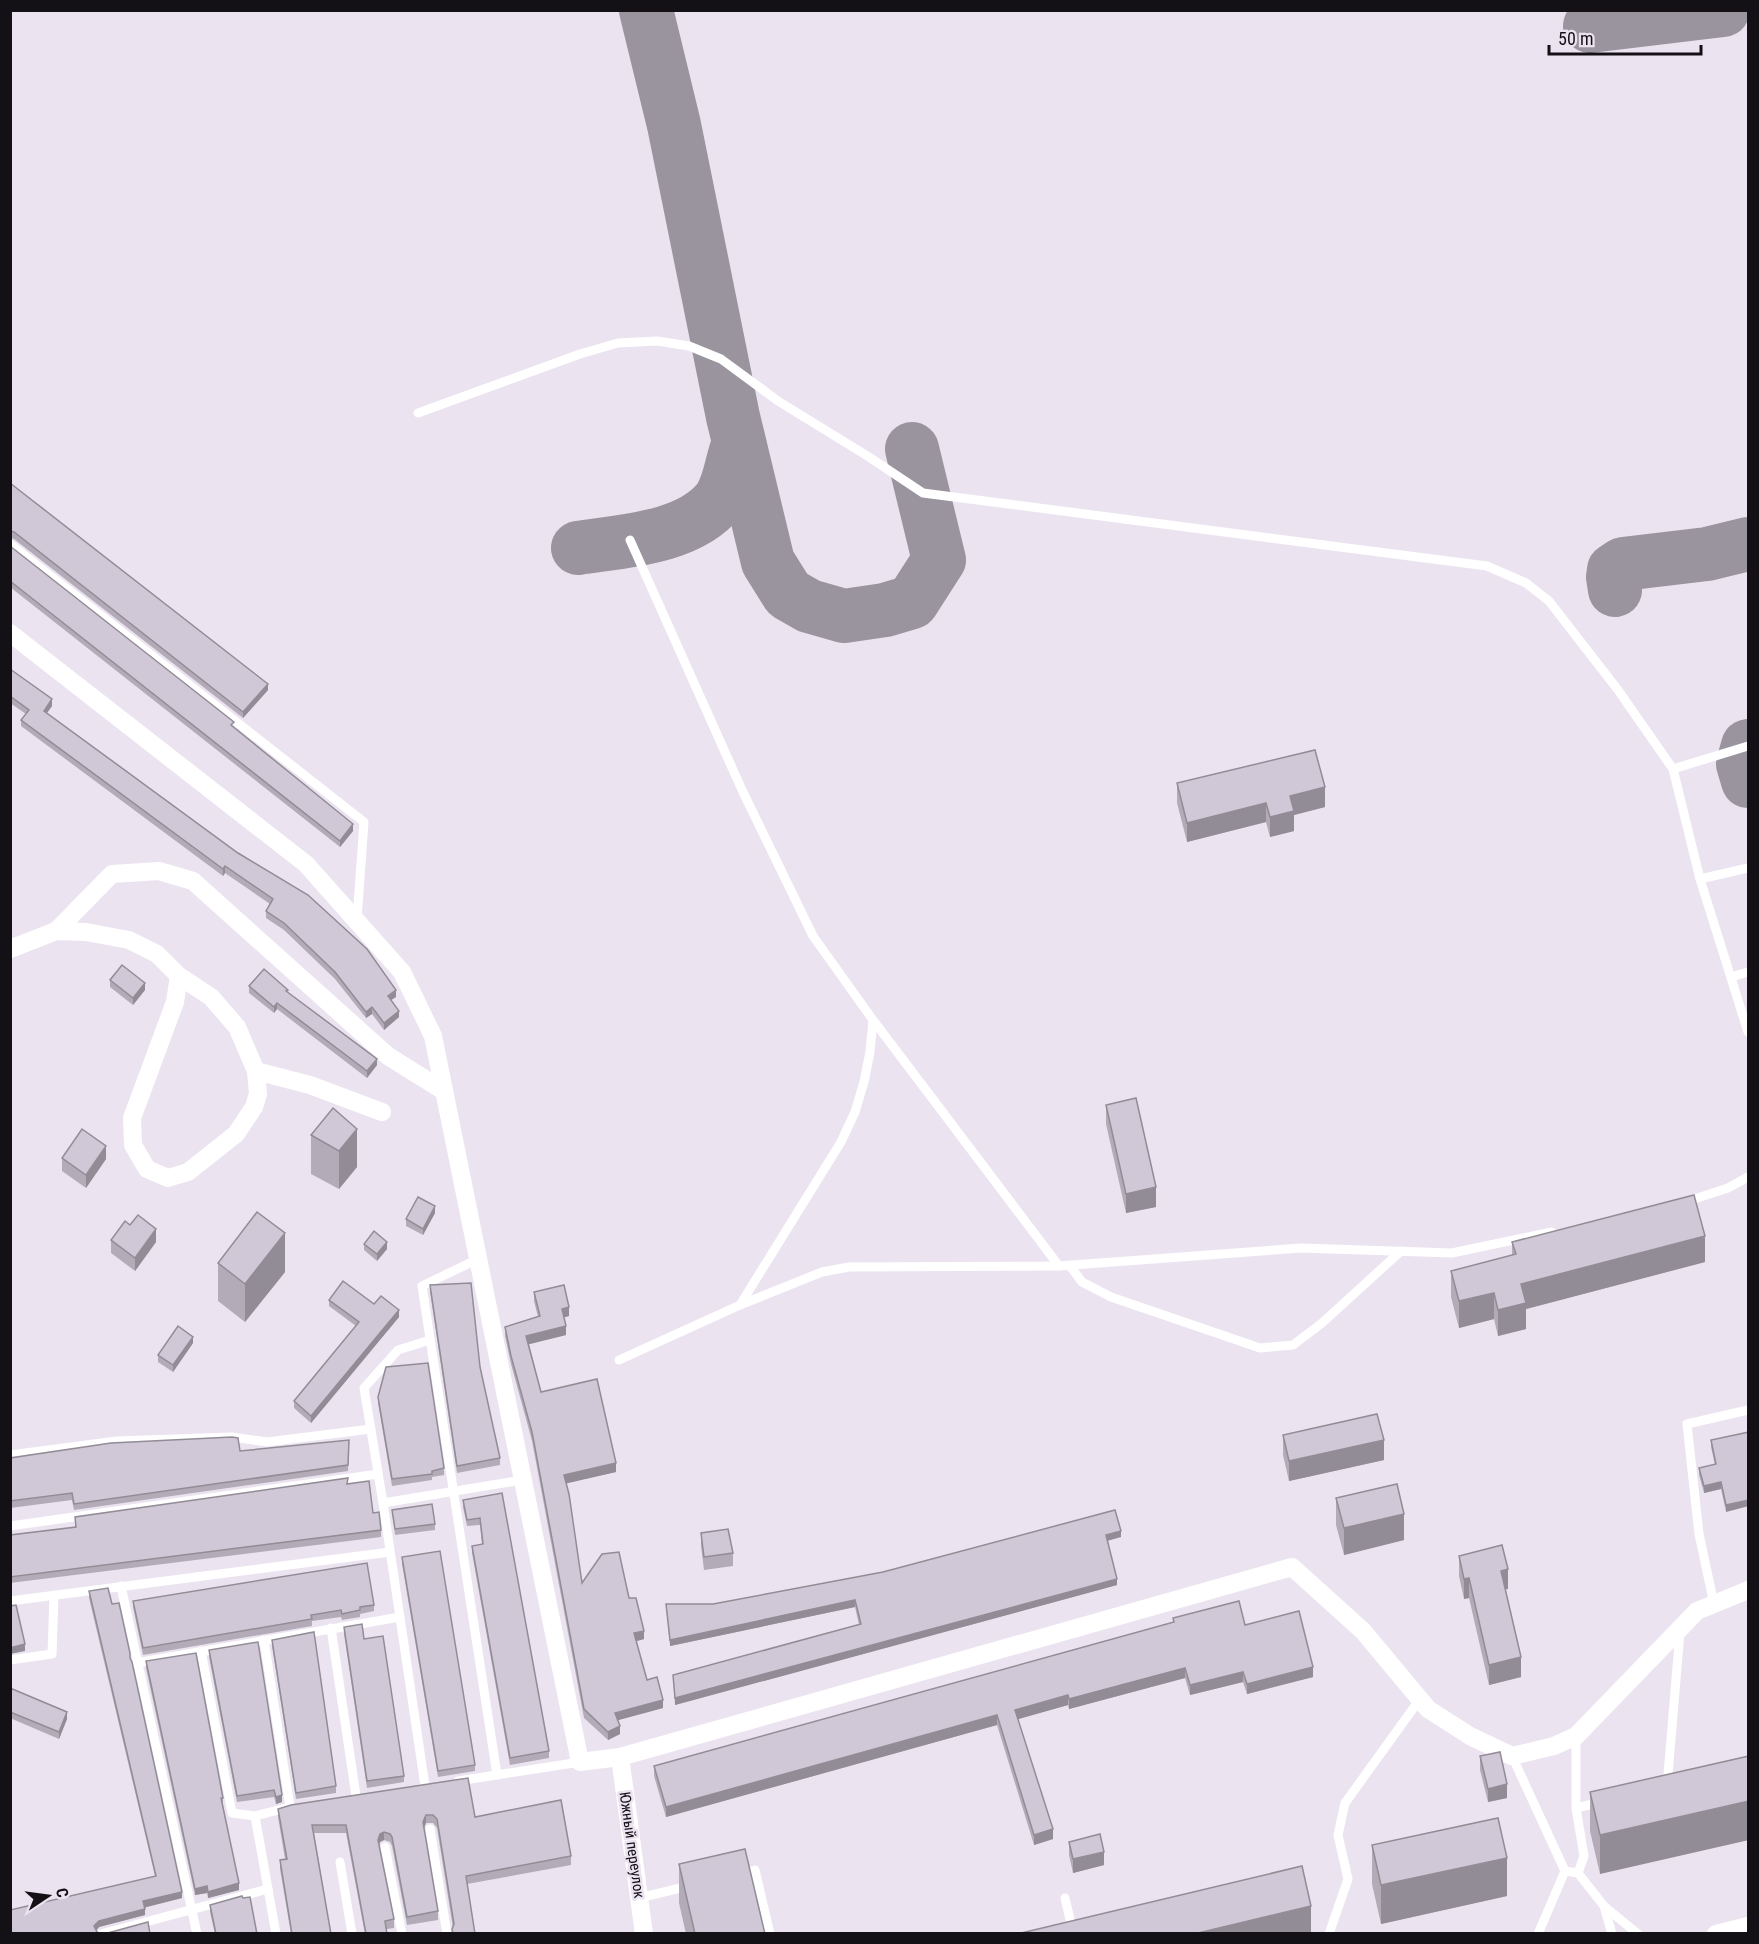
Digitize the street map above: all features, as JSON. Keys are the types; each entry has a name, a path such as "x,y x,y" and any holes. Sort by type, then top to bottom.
{"street":[{"path":"10,633 306,864 402,972 433,1036 580,1762 620,1757 1292,1567 1363,1631 1428,1709 1470,1736 1512,1756 1554,1746 1576,1736 1697,1611 1749,1590"},
{"path":"10,950 56,931 112,874 159,871 193,881 388,1056 444,1090"},
{"path":"56,931 86,932 129,940 157,954 179,976 211,997 237,1027 256,1071 258,1094 254,1107 236,1134 188,1172 168,1178 147,1169 133,1145 132,1118 175,1002 179,976"},
{"path":"256,1071 310,1085 382,1112"},
{"name":"Южный переулок","path":"620,1757 644,1934"},
{"path":"1716,1934 1749,1926"}],"lane":[{"path":"418,414 580,354 618,343 668,342 688,346 721,359 777,401 869,457 923,494 1487,566 1526,583 1549,601 1618,690 1673,769 1700,879 1749,1032"},
{"path":"630,540 742,790 813,936 873,1020 1059,1266"},
{"path":"10,544 363,822 357,921"},
{"path":"1673,769 1749,746"},
{"path":"1700,879 1749,868"},
{"path":"1731,977 1749,972"},
{"path":"740,1305 841,1142 855,1112 870,1052 873,1020"},
{"path":"1675,1204 1728,1188 1749,1177"},
{"path":"619,1360 740,1305 822,1272 849,1267 1070,1266 1301,1248 1452,1253 1564,1230"},
{"path":"1070,1266 1082,1282 1111,1297 1260,1348 1293,1345 1401,1251"},
{"path":"478,1259 422,1286 497,1775"},
{"path":"430,1340 398,1350 364,1388 400,1617 435,1784"},
{"path":"1714,1604 1699,1534 1687,1424 1749,1410"},
{"path":"10,1455 117,1441 232,1437 267,1442 371,1429"},
{"path":"10,1526 378,1474"},
{"path":"383,1503 522,1480"},
{"path":"10,1600 390,1552"},
{"path":"121,1586 197,1934"},
{"path":"10,1660 52,1654 54,1595"},
{"path":"136,1663 400,1617"},
{"path":"1656,1790 1667,1787 1681,1627"},
{"path":"331,1628 356,1796"},
{"path":"264,1640 290,1807"},
{"path":"201,1651 232,1813 255,1816 301,1805"},
{"path":"1329,1934 1348,1879 1338,1835 1345,1803 1420,1699"},
{"path":"1576,1736 1575,1808 1584,1856 1578,1873"},
{"path":"1512,1756 1564,1871 1538,1934"},
{"path":"414,1788 580,1762"},
{"path":"345,1798 368,1795"},
{"path":"1575,1808 1610,1800"},
{"path":"255,1816 276,1934"},
{"path":"430,1829 447,1934"},
{"path":"385,1847 402,1934"},
{"path":"340,1863 352,1934"},
{"path":"732,1876 755,1870 770,1934"},
{"path":"1564,1871 1578,1873 1604,1906 1638,1934"},
{"path":"639,1898 697,1884"},
{"path":"101,1934 268,1889"},
{"path":"1065,1898 1073,1932 1067,1934"},
{"path":"1604,1906 1612,1934"}],"building":[{"path":"10,483 268,684 243,712 10,531"},
{"path":"10,546 234,722 231,725 353,824 340,841 10,581"},
{"path":"10,669 52,699 44,711 238,853 308,895 367,949 396,990 388,996 399,1011 384,1023 372,1007 366,1012 335,972 284,923 266,911 273,899 225,866 223,869 21,720 29,710 10,696"},
{"path":"1315,750 1325,787 1290,796 1294,811 1270,817 1266,803 1187,823 1177,783"},
{"path":"122,965 145,983 133,998 110,980"},
{"path":"264,969 288,990 286,991 377,1059 367,1071 277,1003 274,1007 249,986"},
{"path":"1136,1098 1156,1187 1126,1194 1106,1105"},
{"path":"333,1108 357,1129 339,1151 311,1135"},
{"path":"82,1129 106,1146 86,1175 62,1158"},
{"path":"1694,1195 1705,1236 1521,1284 1526,1303 1498,1310 1494,1293 1459,1301 1451,1271 1516,1254 1512,1242"},
{"path":"418,1197 435,1206 423,1229 406,1219"},
{"path":"257,1212 285,1233 245,1284 218,1263"},
{"path":"138,1215 156,1229 135,1258 111,1240 125,1221 130,1225"},
{"path":"374,1231 387,1242 377,1254 364,1244"},
{"path":"343,1281 374,1304 381,1296 399,1310 311,1416 294,1401 359,1322 329,1300"},
{"path":"471,1283 480,1367 500,1458 457,1466 430,1285"},
{"path":"564,1285 569,1307 562,1309 566,1326 526,1336 541,1392 597,1379 616,1463 564,1475 569,1494 582,1583 602,1554 619,1552 629,1598 636,1598 644,1631 634,1633 647,1680 657,1677 663,1700 615,1713 620,1726 608,1732 584,1709 532,1432 505,1327 540,1316 534,1292"},
{"path":"178,1326 193,1337 173,1365 158,1355"},
{"path":"428,1363 444,1468 432,1471 432,1474 392,1479 378,1397 386,1367"},
{"path":"1377,1414 1384,1440 1289,1461 1283,1435"},
{"path":"1749,1432 1749,1500 1726,1505 1721,1482 1704,1486 1699,1468 1716,1464 1711,1440"},
{"path":"238,1438 240,1451 349,1440 348,1465 74,1504 72,1493 10,1501 10,1458 111,1443"},
{"path":"348,1478 347,1484 369,1481 373,1513 379,1512 381,1530 10,1577 10,1535 76,1527 75,1517"},
{"path":"1397,1484 1404,1514 1344,1528 1336,1498"},
{"path":"502,1493 549,1751 510,1758 472,1546 483,1544 480,1518 467,1520 463,1500"},
{"path":"432,1504 435,1524 395,1529 392,1510"},
{"path":"1115,1510 1121,1531 1106,1535 1117,1579 675,1698 673,1675 861,1624 855,1600 670,1640 666,1604 713,1604 883,1572"},
{"path":"728,1529 733,1553 704,1557 701,1533"},
{"path":"1502,1545 1508,1569 1501,1571 1521,1657 1489,1665 1469,1578 1464,1579 1459,1556"},
{"path":"440,1551 475,1765 438,1771 402,1557"},
{"path":"367,1563 374,1605 360,1607 360,1610 342,1614 341,1610 311,1615 312,1619 143,1648 133,1601"},
{"path":"108,1588 112,1604 119,1603 182,1892 143,1901 145,1909 99,1921 94,1926 101,1934 10,1934 10,1910 156,1876 89,1591"},
{"path":"1239,1601 1245,1625 1299,1611 1313,1667 1247,1684 1243,1672 1190,1685 1185,1668 1069,1699 1068,1695 1015,1710 1053,1829 1034,1835 997,1715 666,1807 654,1766 1174,1622 1173,1618"},
{"path":"16,1605 25,1644 10,1648 10,1606"},
{"path":"362,1624 364,1639 383,1636 404,1776 367,1781 344,1627"},
{"path":"314,1632 336,1786 296,1793 272,1640"},
{"path":"258,1642 282,1795 276,1797 274,1790 237,1796 209,1650"},
{"path":"196,1653 223,1798 221,1798 239,1883 208,1892 207,1886 195,1889 146,1661"},
{"path":"10,1688 67,1712 59,1732 10,1712"},
{"path":"1500,1752 1507,1784 1488,1789 1480,1756"},
{"path":"1749,1756 1749,1801 1600,1835 1590,1792"},
{"path":"468,1778 475,1817 561,1800 571,1856 466,1876 475,1934 453,1934 454,1924 437,1819 433,1815 426,1815 423,1822 438,1911 407,1917 392,1837 384,1832 380,1834 378,1840 394,1919 385,1921 387,1934 366,1934 346,1825 312,1825 331,1934 292,1934 280,1860 287,1859 278,1809 291,1805"},
{"path":"1498,1818 1507,1858 1381,1885 1372,1845"},
{"path":"1100,1834 1104,1852 1073,1859 1069,1842"},
{"path":"745,1849 765,1934 695,1934 679,1864"},
{"path":"1302,1866 1311,1906 1194,1934 1017,1934"},
{"path":"242,1896 243,1898 250,1897 257,1934 216,1934 210,1905"},
{"path":"148,1922 150,1934 104,1934"}],"taxiway":[{"path":"646,10 674,125 733,417 768,562 788,594 809,606 844,616 885,610 912,602 939,560 912,449"},
{"path":"1590,26 1723,10"},
{"path":"578,548 654,536 691,523 719,500 739,443"},
{"path":"1615,590 1614,570 1623,564 1707,554 1748,544"},
{"path":"1748,746 1743,764 1748,781"}]}
